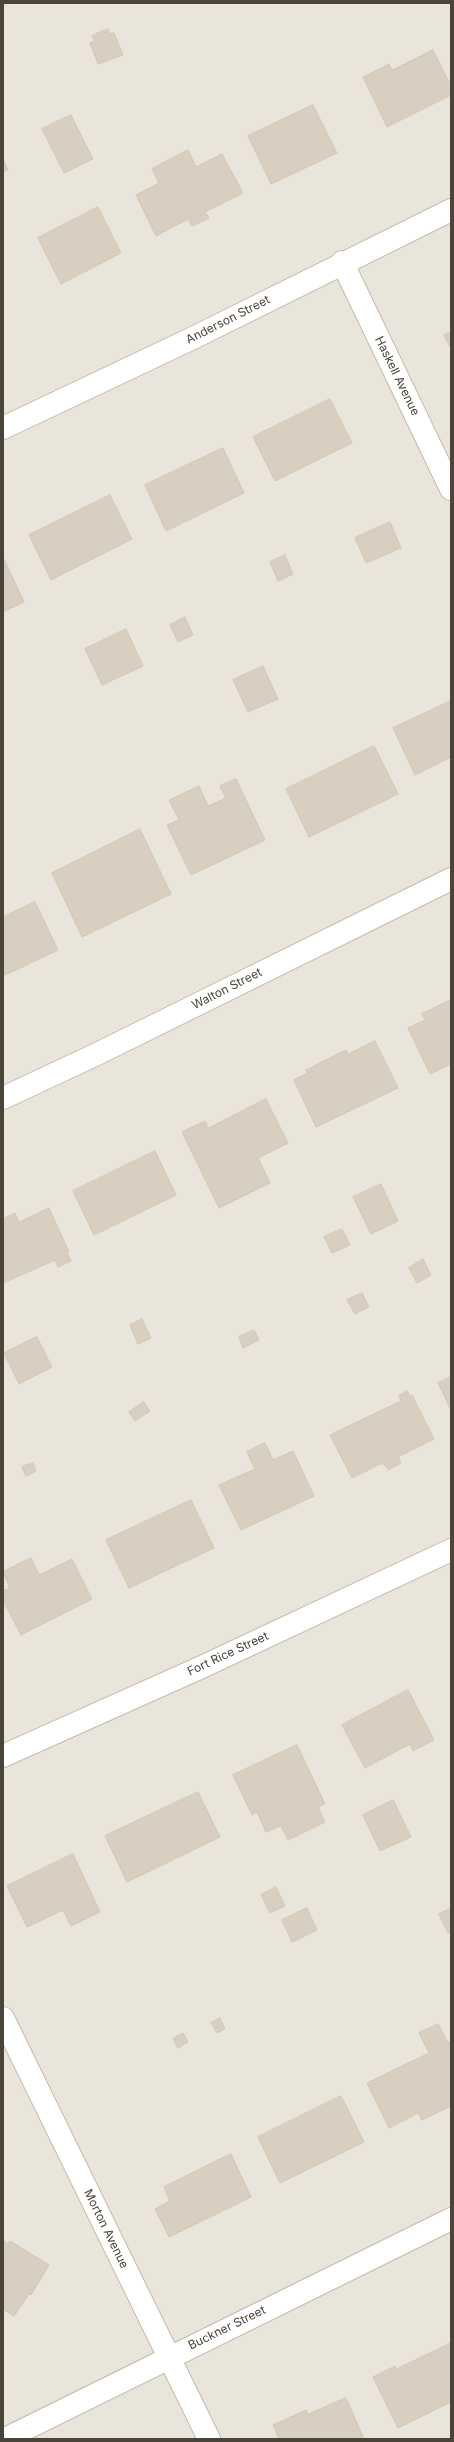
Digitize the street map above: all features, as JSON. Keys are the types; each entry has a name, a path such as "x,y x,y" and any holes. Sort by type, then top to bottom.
{"street":[{"name":"Anderson Street","path":"3,428 192,338 342,262 451,210"},
{"name":"Haskell Avenue","path":"342,262 451,489"},
{"name":"Walton Street","path":"3,1098 97,1054 451,879"},
{"name":"Fort Rice Street","path":"3,1756 204,1666 451,1550"},
{"name":"Morton Avenue","path":"3,2018 209,2439"},
{"name":"Buckner Street","path":"4,2439 451,2219"}],"shaded area":[{"path":"3,3 451,3 451,2439 3,2439"}],"building":[{"path":"108,29 110,34 114,33 123,55 98,64 90,43 95,41 92,36"},
{"path":"433,50 451,86 451,95 387,127 363,77 389,64 392,70"},
{"path":"313,105 337,153 271,184 248,136"},
{"path":"71,115 93,159 64,173 42,129"},
{"path":"188,150 196,167 222,154 243,193 205,212 209,218 192,226 188,219 156,236 136,195 159,183 152,169"},
{"path":"3,159 8,170 3,172"},
{"path":"98,207 121,253 61,284 38,238"},
{"path":"451,332 451,349 444,335"},
{"path":"330,399 352,443 275,481 253,437"},
{"path":"223,448 244,493 166,531 145,485"},
{"path":"110,495 132,539 51,580 29,535"},
{"path":"390,522 401,548 366,563 355,538"},
{"path":"285,555 293,574 278,581 270,562"},
{"path":"3,557 24,602 3,612"},
{"path":"185,617 193,635 178,642 170,625"},
{"path":"126,629 143,666 102,685 85,649"},
{"path":"263,666 278,699 248,712 233,680"},
{"path":"451,701 451,757 415,775 393,728"},
{"path":"374,746 398,794 309,837 286,789"},
{"path":"236,779 265,840 191,875 167,825 179,820 169,800 199,786 208,806 226,798 220,786"},
{"path":"140,829 171,894 82,937 52,873"},
{"path":"35,902 58,950 3,976 3,917"},
{"path":"451,1000 451,1064 430,1074 408,1028 425,1020 422,1014"},
{"path":"375,1041 398,1088 316,1127 294,1080 307,1073 306,1070 346,1050 348,1054"},
{"path":"266,1099 288,1143 258,1158 270,1183 219,1208 182,1132 205,1121 208,1128"},
{"path":"155,1151 176,1195 94,1235 73,1191"},
{"path":"381,1184 398,1221 371,1234 353,1197"},
{"path":"49,1208 69,1252 67,1253 71,1261 58,1267 55,1260 3,1283 3,1219 15,1213 19,1222"},
{"path":"342,1229 350,1245 332,1253 324,1237"},
{"path":"423,1259 431,1275 417,1283 409,1268"},
{"path":"362,1293 369,1307 355,1314 347,1300"},
{"path":"142,1319 151,1338 138,1344 130,1325"},
{"path":"254,1330 259,1340 243,1348 239,1337"},
{"path":"37,1337 52,1367 19,1384 4,1353"},
{"path":"451,1377 451,1410 438,1383"},
{"path":"407,1391 410,1396 412,1395 434,1439 398,1457 401,1463 388,1470 384,1464 380,1464 352,1478 330,1435 401,1401 399,1396"},
{"path":"144,1402 150,1411 135,1421 129,1412"},
{"path":"265,1443 273,1460 293,1451 314,1496 241,1530 219,1485 255,1469 247,1452"},
{"path":"33,1463 36,1471 26,1476 22,1467"},
{"path":"191,1500 214,1548 129,1588 106,1540"},
{"path":"31,1558 39,1575 72,1559 92,1599 21,1635 3,1600 3,1591 10,1588 3,1572"},
{"path":"408,1690 434,1740 413,1751 410,1744 365,1768 342,1725"},
{"path":"297,1745 325,1804 318,1807 325,1822 288,1840 281,1826 266,1832 257,1812 252,1815 233,1775"},
{"path":"198,1792 220,1837 127,1882 105,1836"},
{"path":"393,1800 411,1837 380,1851 363,1815"},
{"path":"73,1854 100,1912 71,1926 63,1910 27,1927 7,1886"},
{"path":"276,1887 285,1906 270,1913 261,1895"},
{"path":"307,1908 317,1930 292,1942 282,1920"},
{"path":"451,1908 451,1931 448,1933 439,1914"},
{"path":"220,2018 225,2029 217,2033 211,2023"},
{"path":"438,2024 448,2043 450,2042 451,2045 451,2106 422,2120 418,2113 389,2128 367,2083 429,2053 419,2033"},
{"path":"183,2033 188,2042 178,2048 173,2039"},
{"path":"341,2096 364,2142 280,2183 258,2137"},
{"path":"231,2154 251,2197 169,2237 155,2209 170,2201 164,2187"},
{"path":"3,2241 8,2244 10,2241 49,2265 31,2295 29,2294 14,2316 3,2309"},
{"path":"451,2343 451,2402 398,2428 373,2377 395,2366 396,2369"},
{"path":"346,2398 364,2439 279,2439 273,2425 306,2410 308,2414"}]}
